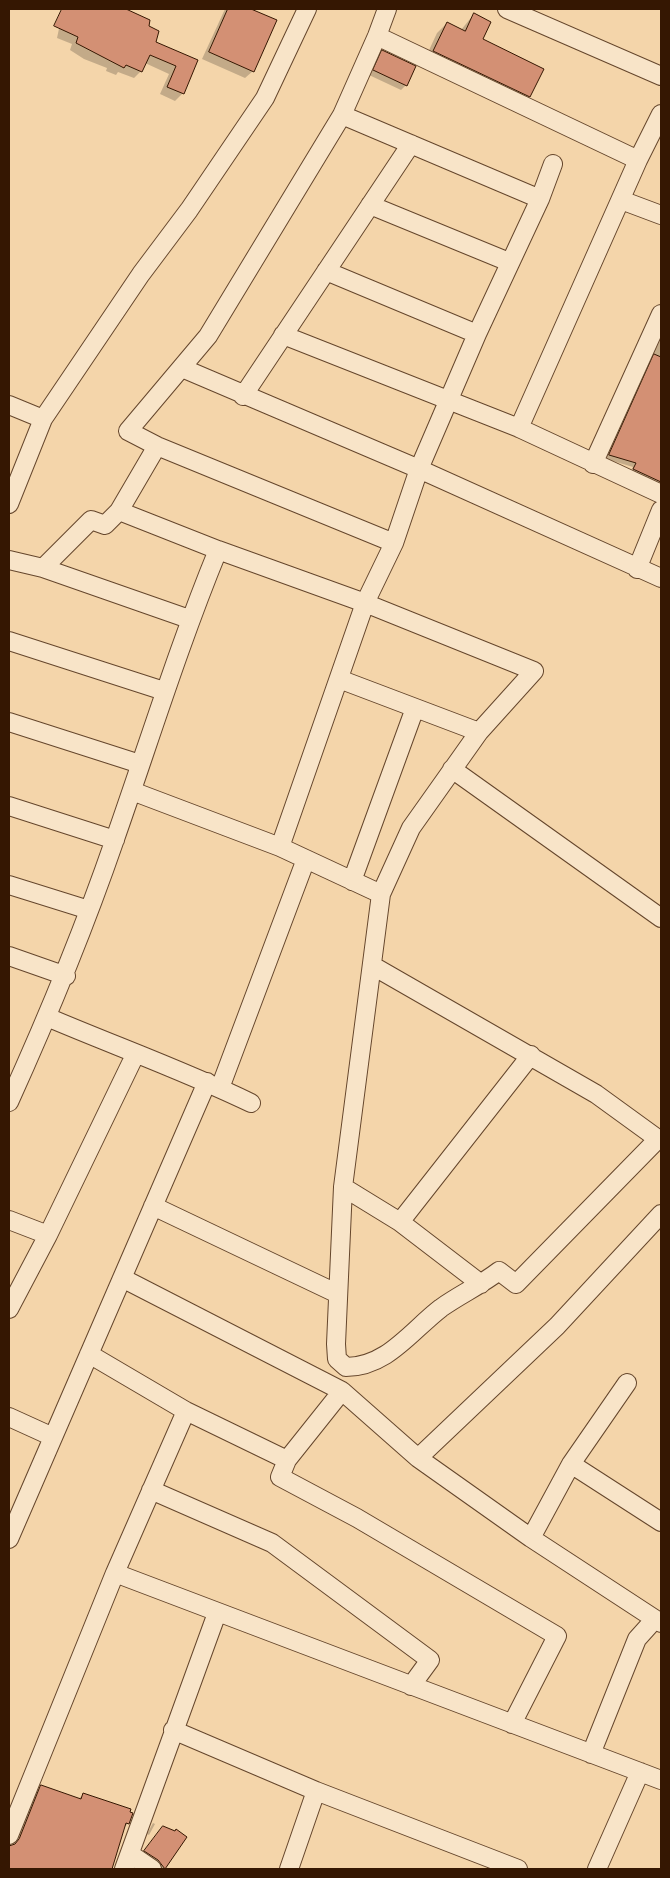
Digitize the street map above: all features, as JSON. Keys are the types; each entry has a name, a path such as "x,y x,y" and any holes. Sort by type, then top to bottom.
{"street":[{"path":"9,504 13,481 43,419 141,274 189,210 265,98 307,9"},
{"path":"386,9 378,36 342,115 208,336 128,432 157,446 394,543"},
{"path":"507,9 529,14 661,76"},
{"path":"378,36 638,160"},
{"path":"519,428 638,160 661,114"},
{"path":"342,115 540,198"},
{"path":"243,396 410,144"},
{"path":"280,847 365,603 394,543 419,469 509,262 540,198 552,164"},
{"path":"621,200 661,215"},
{"path":"370,206 509,262"},
{"path":"326,271 477,334"},
{"path":"594,464 661,314"},
{"path":"284,335 519,428 661,494"},
{"path":"182,368 243,396 419,469 637,569 661,578"},
{"path":"9,405 43,419"},
{"path":"43,568 91,520 105,525 120,510 157,446"},
{"path":"120,510 218,550 365,603 534,672 479,732 411,828 381,894 343,1187 337,1360 346,1367 356,1367 397,1349 441,1308 499,1271 516,1284 660,1138 596,1094 531,1055 373,966"},
{"path":"637,569 661,510"},
{"path":"9,1102 16,1067 47,1017 66,976 132,791 189,619 218,550"},
{"path":"9,560 43,568 189,619"},
{"path":"9,641 164,691"},
{"path":"339,679 479,732"},
{"path":"352,881 416,708"},
{"path":"9,722 140,764"},
{"path":"452,769 661,918"},
{"path":"132,791 280,847 381,894"},
{"path":"9,806 115,840"},
{"path":"9,1539 153,1206 213,1085 306,859"},
{"path":"9,885 89,910"},
{"path":"9,956 66,976"},
{"path":"47,1017 135,1055 213,1085 251,1104"},
{"path":"9,1309 48,1235 135,1055"},
{"path":"400,1222 531,1055"},
{"path":"343,1187 400,1222 481,1284"},
{"path":"153,1206 338,1294"},
{"path":"418,1458 557,1326 661,1214"},
{"path":"9,1220 48,1235"},
{"path":"122,1278 342,1391 418,1458 531,1538 658,1621 637,1639 591,1754"},
{"path":"89,1354 186,1411 287,1460"},
{"path":"531,1538 571,1464 627,1383"},
{"path":"342,1391 287,1460 280,1477 357,1518 557,1636 512,1724"},
{"path":"9,1835 115,1573 186,1411"},
{"path":"9,1417 53,1437"},
{"path":"571,1464 661,1522"},
{"path":"151,1490 272,1543 430,1660 411,1686"},
{"path":"115,1573 661,1780"},
{"path":"152,1869 127,1862 173,1730 217,1613"},
{"path":"173,1730 316,1791 518,1869"},
{"path":"597,1869 640,1772"},
{"path":"289,1869 316,1791"}],"building":[{"path":"62,9 126,9 150,20 149,26 159,31 156,42 198,60 184,94 167,87 176,66 150,55 142,72 126,65 124,68 76,43 78,37 54,26"},
{"path":"228,9 251,9 277,20 254,72 209,52"},
{"path":"474,13 491,22 483,39 544,69 530,97 433,51 447,22 465,31"},
{"path":"382,50 416,66 407,86 373,70"},
{"path":"654,354 661,357 661,482 633,469 636,463 609,455"},
{"path":"41,1785 81,1799 83,1793 131,1809 130,1812 133,1813 129,1824 126,1823 112,1869 9,1869 9,1846 15,1844 19,1839"},
{"path":"163,1826 175,1831 176,1829 187,1837 165,1869 158,1860 144,1851"}]}
